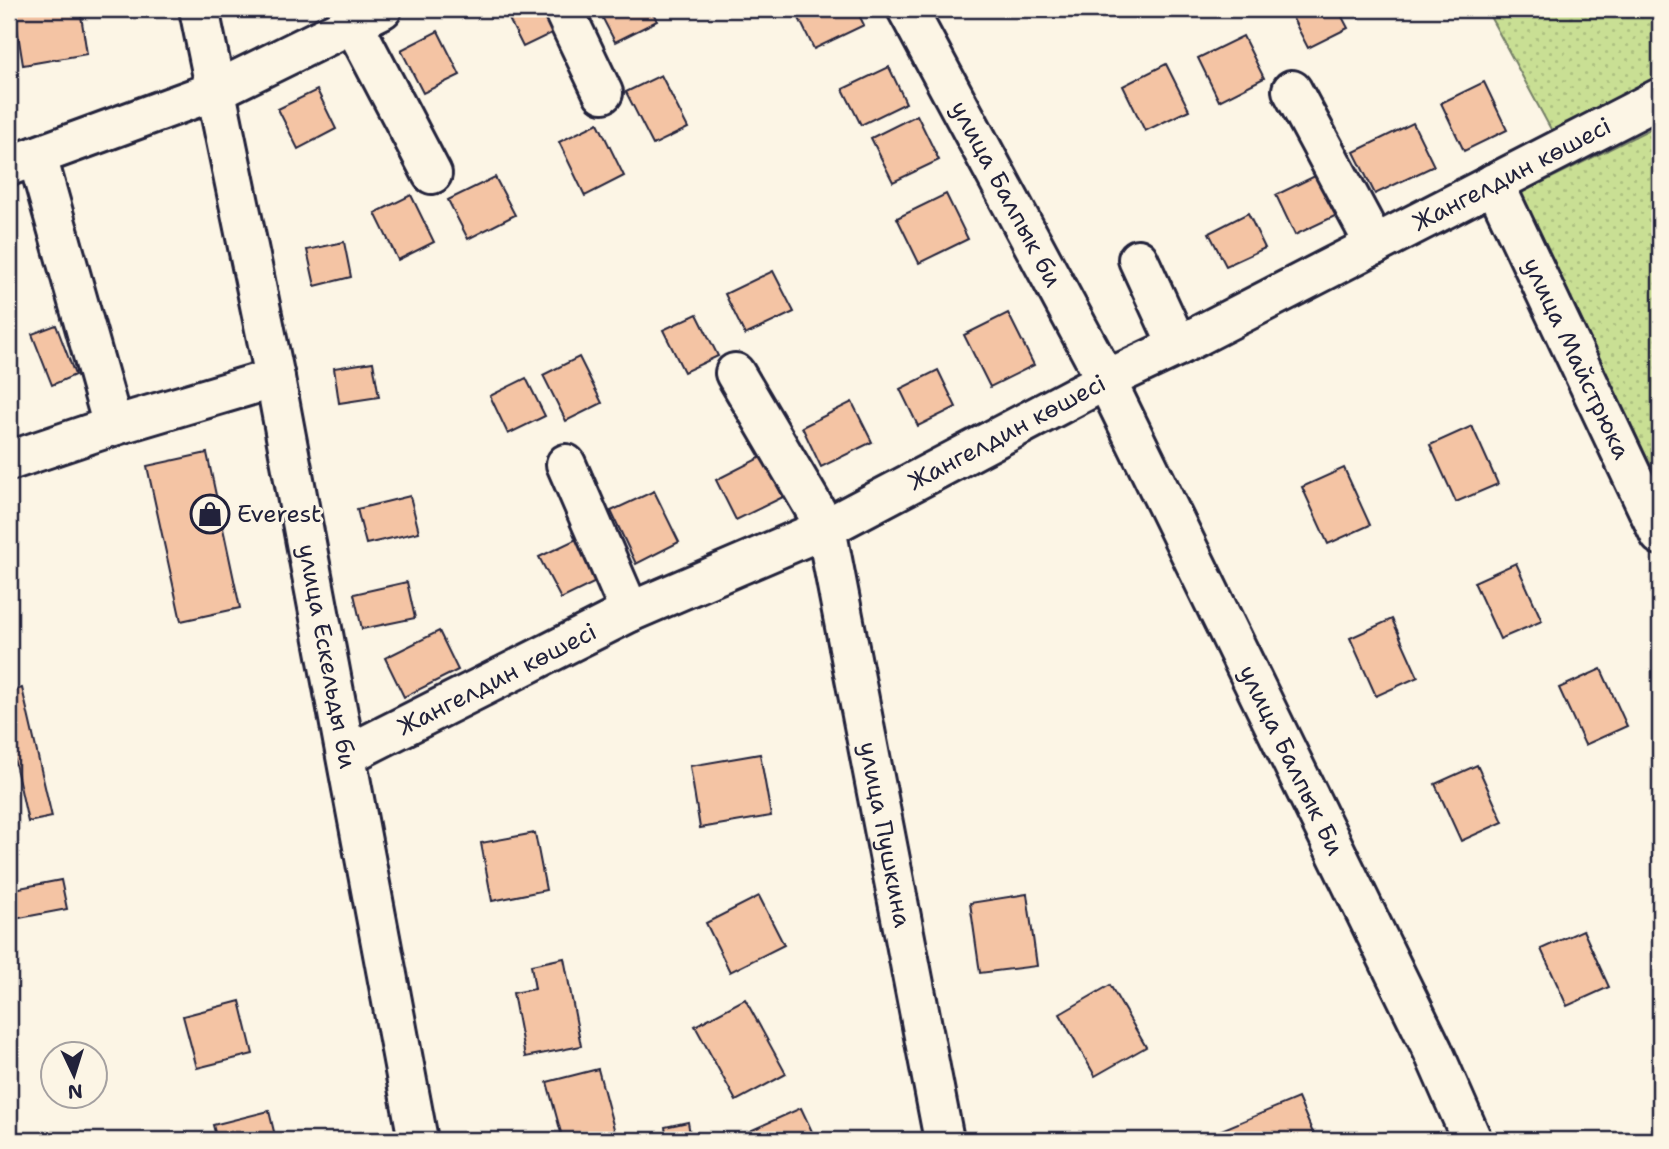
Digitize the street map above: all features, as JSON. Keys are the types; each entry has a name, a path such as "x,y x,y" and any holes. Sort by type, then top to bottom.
{"street":[{"name":"улица Ескельды би","path":"199,9 275,378 418,1140"},
{"path":"563,9 603,93"},
{"name":"улица Балпык би","path":"907,9 1106,380"},
{"path":"113,426 23,161 217,90 367,16 432,174"},
{"path":"1292,90 1375,245"},
{"name":"Жангелдин көшесі","path":"347,755 630,612 826,528 1106,380 1178,346 1660,98"},
{"name":"улица Майстрюка","path":"1494,183 1660,535"},
{"path":"1138,259 1178,346"},
{"name":"улица Пушкина","path":"735,373 826,528 944,1140"},
{"path":"9,461 113,426 275,378"},
{"name":"улица Балпык Би","path":"1106,380 1427,1039 1472,1140"},
{"path":"566,464 630,612"}],"green space":[{"path":"1486,9 1660,9 1660,79 1554,135"},
{"path":"1660,124 1660,485 1521,193"}],"building":[{"path":"14,9 80,9 87,54 23,65"},
{"path":"504,9 545,9 556,31 523,47"},
{"path":"598,9 651,9 657,21 615,42"},
{"path":"808,9 856,9 864,25 814,49 797,14"},
{"path":"1288,9 1338,9 1348,28 1308,48"},
{"path":"438,31 460,75 423,93 401,50"},
{"path":"1243,36 1264,78 1219,101 1198,58"},
{"path":"1166,64 1189,110 1145,131 1123,86"},
{"path":"889,67 906,103 861,125 843,89"},
{"path":"661,75 688,128 653,145 626,92"},
{"path":"1484,82 1507,130 1464,151 1441,103"},
{"path":"317,90 336,129 298,149 278,109"},
{"path":"917,115 939,160 893,182 871,138"},
{"path":"598,123 624,176 585,196 559,142"},
{"path":"1413,123 1434,166 1375,194 1354,152"},
{"path":"1317,175 1337,215 1295,235 1276,195"},
{"path":"495,177 515,215 468,239 448,200"},
{"path":"946,194 968,239 919,263 897,218"},
{"path":"411,195 434,242 398,260 375,213"},
{"path":"1248,213 1265,248 1226,266 1209,233"},
{"path":"344,242 351,277 315,286 307,250"},
{"path":"773,271 794,312 745,335 725,294"},
{"path":"1008,313 1034,365 990,387 964,335"},
{"path":"697,314 718,356 684,372 663,330"},
{"path":"56,325 75,375 52,385 32,334"},
{"path":"579,357 602,403 566,421 543,375"},
{"path":"373,362 379,397 339,403 334,368"},
{"path":"938,370 956,407 918,426 900,389"},
{"path":"526,378 545,416 508,434 490,396"},
{"path":"852,402 872,442 821,467 802,427"},
{"path":"1472,426 1498,484 1456,502 1430,445"},
{"path":"207,453 240,608 181,621 147,466"},
{"path":"763,456 783,497 736,520 716,480"},
{"path":"1344,468 1370,525 1328,544 1302,487"},
{"path":"654,491 679,542 636,564 611,511"},
{"path":"410,496 419,532 366,544 357,509"},
{"path":"587,534 608,576 561,599 539,557"},
{"path":"1516,563 1542,621 1500,639 1474,582"},
{"path":"407,582 415,618 362,629 354,594"},
{"path":"1392,619 1418,677 1376,696 1350,638"},
{"path":"439,631 458,670 404,697 385,658"},
{"path":"1601,669 1627,726 1585,745 1559,688"},
{"path":"22,688 52,817 28,822 9,736 9,692"},
{"path":"760,754 771,816 700,828 690,766"},
{"path":"1477,765 1503,822 1461,841 1435,784"},
{"path":"535,833 546,890 492,901 481,843"},
{"path":"61,880 67,909 9,920 9,890"},
{"path":"1027,894 1037,966 980,973 970,903"},
{"path":"759,896 784,945 730,972 706,923"},
{"path":"1583,930 1609,987 1567,1006 1541,949"},
{"path":"564,958 581,1046 525,1057 513,993 535,989 531,965"},
{"path":"1110,985 1146,1047 1095,1076 1060,1014"},
{"path":"745,999 786,1074 736,1101 695,1026"},
{"path":"240,1001 253,1054 197,1068 183,1016"},
{"path":"598,1069 617,1140 563,1140 547,1082"},
{"path":"1298,1098 1316,1140 1224,1140 1219,1131"},
{"path":"801,1108 816,1140 743,1140 741,1135"},
{"path":"269,1111 276,1140 217,1140 213,1125"},
{"path":"688,1122 691,1140 667,1140 665,1127"}],"place":[{"name":"Everest","path":"210,514"}]}
